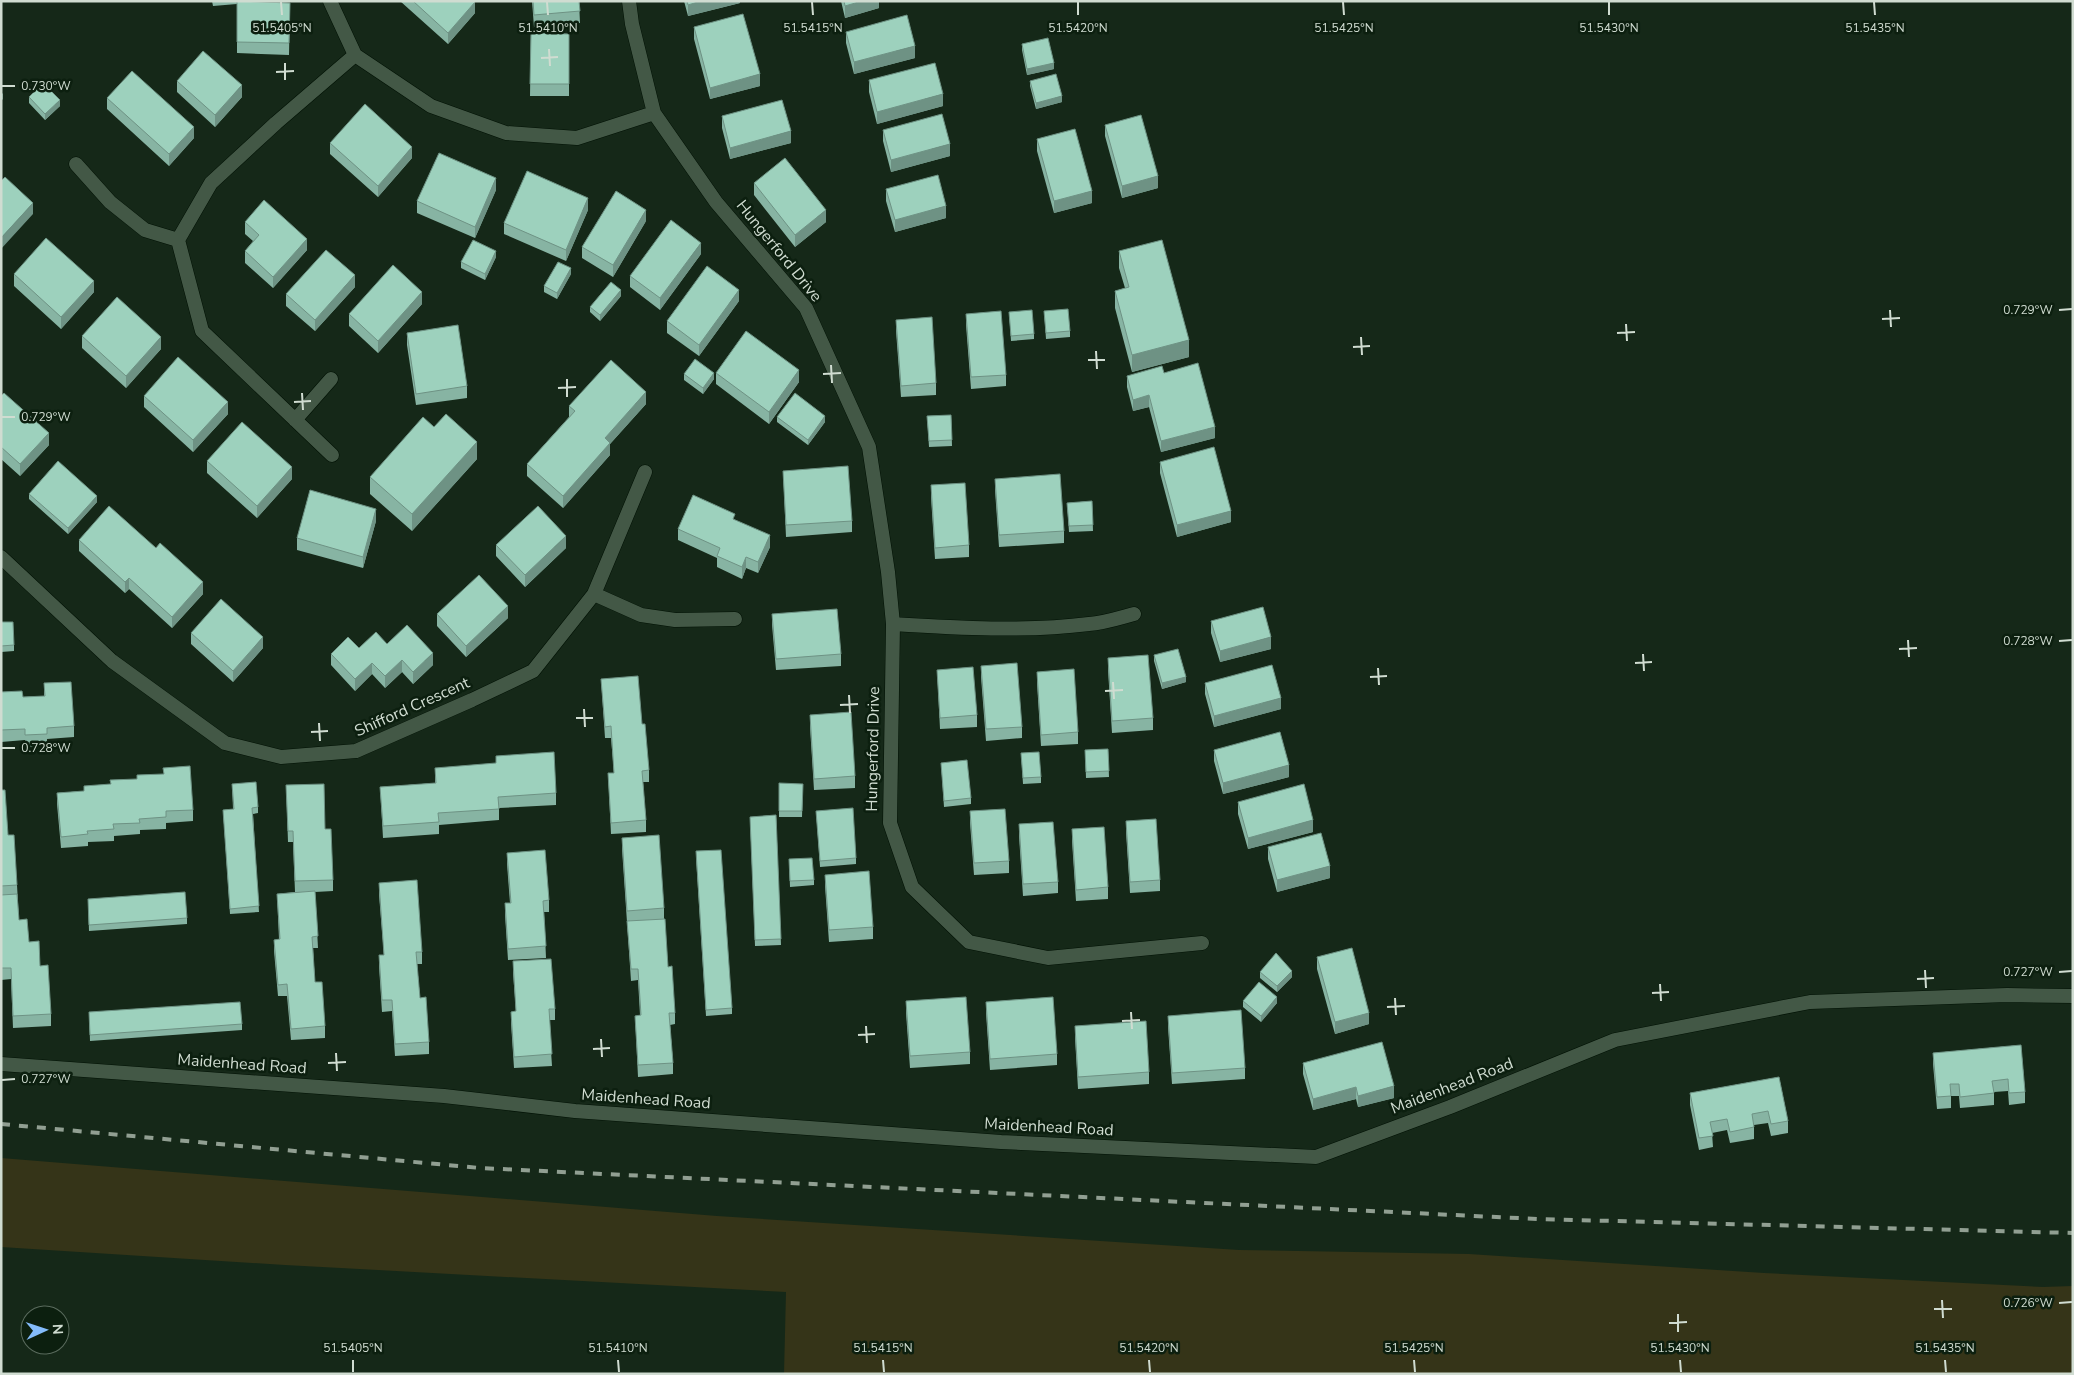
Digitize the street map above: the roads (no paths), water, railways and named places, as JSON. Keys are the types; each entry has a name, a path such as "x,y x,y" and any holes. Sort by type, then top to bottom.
{"street":[{"path":"330,1 355,55 431,106 506,133 577,138 654,113"},
{"name":"Hungerford Drive","path":"628,1 654,113 716,202 806,308 869,447 888,572 893,624 890,823 912,887 969,942 1048,958 1202,942"},
{"path":"332,455 202,331 178,240 211,183 276,123 355,55"},
{"path":"76,164 110,202 145,230 178,240"},
{"path":"295,420 331,379"},
{"name":"Shifford Crescent","path":"1,557 112,661 225,743 280,757 356,751 533,671 594,594 645,472"},
{"path":"594,594 641,615 675,620 735,619"},
{"path":"893,624 965,628 1050,628 1091,624 1134,614"},
{"name":"Maidenhead Road","path":"1,1064 444,1096 575,1111 1001,1142 1316,1157 1450,1107 1615,1040 1810,1002 2007,995 2073,996"}],"railway":[{"path":"1,1124 480,1168 1537,1219 2073,1233"}]}
